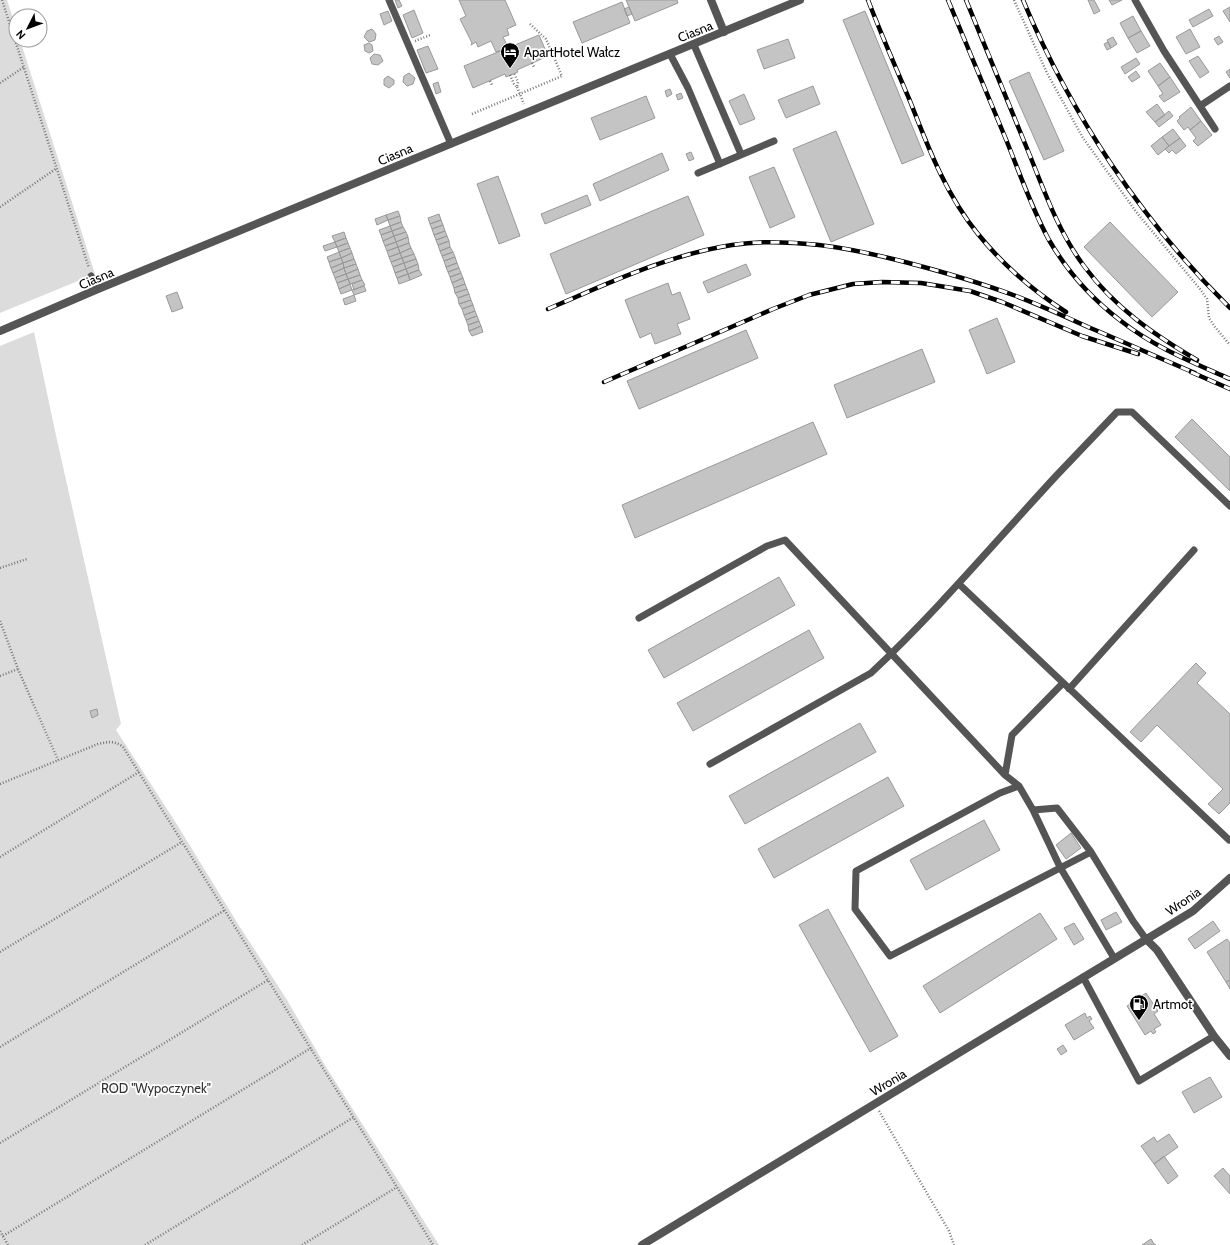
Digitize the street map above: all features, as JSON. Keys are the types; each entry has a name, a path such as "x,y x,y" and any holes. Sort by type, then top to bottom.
{"street":[{"path":"711,0 724,32"},
{"name":"Ciasna","path":"0,331 98,289 694,45 800,0"},
{"name":"Wronia","path":"642,1245 1192,911 1230,878"},
{"path":"1146,939 1157,950 1214,1036 1230,1056"}],"lane":[{"path":"389,0 451,144"},
{"path":"1135,0 1164,51 1215,129"},
{"path":"694,45 741,154"},
{"path":"670,54 688,88 720,164"},
{"path":"1200,106 1230,86"},
{"path":"698,172 774,141"},
{"path":"91,276 98,289"},
{"path":"710,764 871,673 892,654 959,584 1056,476 1117,412 1132,412 1230,506"},
{"path":"639,618 767,546 785,540 1004,775 1019,786 1033,810 1060,867 1114,958"},
{"path":"1004,775 1012,735 1066,686 1194,550"},
{"path":"959,584 1229,840"},
{"path":"1019,786 1000,793 856,871 855,909 890,956 1091,852"},
{"path":"1033,810 1057,808 1091,852 1133,921 1146,939"},
{"path":"1083,977 1139,1081 1214,1036"}],"path":[{"path":"2,0 91,276"},
{"path":"1014,0 1047,73 1083,138 1136,213 1207,299 1209,318 1230,345"},
{"path":"472,114 562,76 546,39 530,24"},
{"path":"408,44 430,35"},
{"path":"532,63 534,67"},
{"path":"0,83 24,67"},
{"path":"514,74 518,82 517,87"},
{"path":"510,75 528,112"},
{"path":"490,81 492,85"},
{"path":"0,207 57,168"},
{"path":"0,568 27,559"},
{"path":"0,621 18,669 58,760"},
{"path":"0,676 18,669"},
{"path":"0,784 98,744 112,741 123,747 433,1245"},
{"path":"0,857 139,772"},
{"path":"0,952 182,842"},
{"path":"0,1047 225,910"},
{"path":"0,1142 268,980"},
{"path":"3,1236 310,1048"},
{"path":"875,1104 949,1231 954,1245"},
{"path":"145,1245 354,1117"},
{"path":"302,1245 397,1187"},
{"path":"0,1231 8,1245"}],"green space":[{"path":"0,0 7,0 10,8 8,8 8,48 23,48 95,274 0,313"},
{"name":"ROD \"Wypoczynek\"","path":"34,332 121,724 116,730 176,823 287,1000 326,1067 439,1245 0,1245 0,346"}],"building":[{"path":"395,0 399,0 402,6 398,8"},
{"path":"459,0 505,0 516,25 507,29 509,35 503,37 508,47 496,52 491,41 478,47 476,42 471,45 472,43 460,19 466,16"},
{"path":"626,0 677,0 678,3 635,21"},
{"path":"1088,0 1094,0 1100,11 1094,14"},
{"path":"1109,0 1122,0 1112,5"},
{"path":"622,2 630,23 582,43 573,22"},
{"path":"629,7 632,14 627,16 624,9"},
{"path":"1230,7 1230,22 1223,11"},
{"path":"1209,9 1213,16 1193,27 1189,20"},
{"path":"414,10 423,33 412,38 403,15"},
{"path":"388,11 392,21 384,25 380,14"},
{"path":"865,11 924,155 902,164 843,20"},
{"path":"1133,16 1141,31 1128,38 1120,23"},
{"path":"372,29 376,34 375,40 369,42 364,37 367,31"},
{"path":"1190,29 1200,47 1186,54 1176,37"},
{"path":"1141,31 1150,46 1137,53 1128,38"},
{"path":"539,35 548,56 517,70 518,72 506,77 505,74 473,88 464,66"},
{"path":"1219,36 1223,42 1218,45 1214,39"},
{"path":"1113,37 1117,44 1111,48 1107,40"},
{"path":"788,39 795,58 764,69 757,50"},
{"path":"1108,42 1111,48 1107,50 1104,44"},
{"path":"369,43 372,45 373,51 369,53 365,51 364,45"},
{"path":"428,46 438,69 426,73 417,50"},
{"path":"374,54 380,55 383,61 378,65 372,64 370,58"},
{"path":"1198,56 1209,72 1200,78 1189,61"},
{"path":"1136,58 1140,64 1125,74 1121,67"},
{"path":"1160,63 1170,77 1158,86 1148,71"},
{"path":"1230,69 1230,78 1226,72"},
{"path":"1136,71 1140,77 1132,82 1128,77"},
{"path":"1029,72 1064,151 1044,160 1009,81"},
{"path":"409,73 415,78 413,84 407,86 403,82 404,76"},
{"path":"388,76 394,80 394,84 389,88 384,85 384,79"},
{"path":"1170,77 1180,92 1164,102 1159,96 1163,94 1158,86"},
{"path":"438,82 441,92 436,94 433,84"},
{"path":"813,86 820,104 786,118 778,100"},
{"path":"670,89 672,94 667,97 665,91"},
{"path":"681,93 683,98 678,100 676,95"},
{"path":"744,94 755,119 740,125 729,101"},
{"path":"646,96 655,118 600,140 591,118"},
{"path":"1157,104 1165,115 1155,122 1146,112"},
{"path":"1191,107 1201,121 1190,130 1188,127 1184,130 1177,121 1180,118 1179,117"},
{"path":"1169,111 1173,116 1159,127 1155,122"},
{"path":"1201,121 1212,135 1198,146 1193,141 1196,138 1190,130"},
{"path":"1173,129 1180,138 1169,146 1162,137"},
{"path":"836,131 874,224 831,242 793,149"},
{"path":"1162,137 1169,146 1158,155 1151,146"},
{"path":"1180,138 1186,146 1176,154 1172,150 1169,153 1165,149"},
{"path":"691,152 694,159 689,161 686,154"},
{"path":"662,153 669,170 600,201 593,184"},
{"path":"774,167 795,217 770,228 749,177"},
{"path":"498,176 520,236 499,244 477,184"},
{"path":"587,195 591,205 545,224 541,214"},
{"path":"688,196 704,235 566,294 550,254"},
{"path":"398,211 400,216 388,220 386,215"},
{"path":"439,214 441,220 430,224 428,218"},
{"path":"386,215 388,220 377,225 375,219"},
{"path":"400,216 401,222 390,226 388,220"},
{"path":"441,220 443,225 432,229 430,224"},
{"path":"401,222 403,227 392,231 390,226"},
{"path":"1110,222 1178,292 1152,317 1084,247"},
{"path":"443,225 445,231 434,235 432,229"},
{"path":"390,226 392,231 381,235 379,230"},
{"path":"403,227 406,232 394,236 392,231"},
{"path":"392,231 394,236 383,241 381,235"},
{"path":"445,231 447,236 436,240 434,235"},
{"path":"344,232 346,238 335,242 332,236"},
{"path":"406,232 408,237 396,242 394,236"},
{"path":"394,236 396,242 385,246 383,241"},
{"path":"447,236 449,241 438,245 436,240"},
{"path":"408,237 409,243 398,247 396,242"},
{"path":"346,238 348,243 337,247 335,242"},
{"path":"449,241 450,247 440,251 438,245"},
{"path":"335,242 337,247 325,251 323,246"},
{"path":"396,242 398,247 387,251 385,246"},
{"path":"348,243 350,248 339,252 337,247"},
{"path":"409,243 411,248 400,253 398,247"},
{"path":"398,247 400,253 389,257 387,251"},
{"path":"450,247 453,252 442,256 440,251"},
{"path":"350,248 352,253 341,258 339,252"},
{"path":"411,248 414,254 402,258 400,253"},
{"path":"339,252 341,258 329,262 327,257"},
{"path":"453,252 455,257 444,261 442,256"},
{"path":"352,253 354,259 343,263 341,258"},
{"path":"400,253 402,258 391,262 389,257"},
{"path":"414,254 416,259 404,263 402,258"},
{"path":"455,257 457,263 446,267 444,261"},
{"path":"341,258 343,263 331,268 329,262"},
{"path":"402,258 404,263 393,267 391,262"},
{"path":"354,259 356,264 344,268 343,263"},
{"path":"416,259 418,264 406,269 404,263"},
{"path":"343,263 344,268 333,273 331,268"},
{"path":"404,263 406,269 395,273 393,267"},
{"path":"457,263 459,268 448,272 446,267"},
{"path":"356,264 358,269 346,274 344,268"},
{"path":"418,264 419,270 408,274 406,269"},
{"path":"746,264 751,275 708,293 703,282"},
{"path":"344,268 346,274 335,278 333,273"},
{"path":"459,268 461,273 450,277 448,272"},
{"path":"358,269 360,275 348,279 346,274"},
{"path":"406,269 408,274 397,278 395,273"},
{"path":"419,270 422,275 410,280 408,274"},
{"path":"461,273 463,278 452,283 450,277"},
{"path":"346,274 348,279 337,283 335,278"},
{"path":"408,274 410,280 399,284 397,278"},
{"path":"360,275 362,280 350,284 348,279"},
{"path":"463,278 465,284 454,288 452,283"},
{"path":"348,279 350,284 339,289 337,283"},
{"path":"362,280 365,285 354,290 352,284"},
{"path":"668,283 672,295 680,292 690,319 677,324 681,334 655,344 651,333 640,338 625,300"},
{"path":"350,284 352,290 341,294 339,289"},
{"path":"465,284 467,289 455,293 454,288"},
{"path":"364,286 366,291 354,295 352,290"},
{"path":"467,289 469,294 458,298 455,293"},
{"path":"177,292 183,308 172,312 166,296"},
{"path":"469,294 471,300 459,304 458,298"},
{"path":"354,295 356,301 345,305 343,299"},
{"path":"471,300 473,305 462,309 459,304"},
{"path":"473,305 475,311 464,315 462,309"},
{"path":"475,311 477,316 466,320 464,315"},
{"path":"477,316 479,321 468,325 466,320"},
{"path":"997,318 1015,362 987,374 969,330"},
{"path":"479,321 481,326 469,331 468,325"},
{"path":"481,326 483,332 472,336 469,331"},
{"path":"746,330 758,358 639,409 627,381"},
{"path":"922,349 935,382 847,418 834,385"},
{"path":"1192,419 1230,457 1230,491 1175,437"},
{"path":"813,422 827,454 635,538 622,505"},
{"path":"779,577 795,605 664,678 648,650"},
{"path":"809,630 824,658 693,731 677,703"},
{"path":"1196,663 1206,673 1197,683 1230,714 1230,803 1219,814 1208,804 1223,789 1157,725 1141,742 1130,732"},
{"path":"97,709 98,715 92,718 90,711"},
{"path":"860,723 876,752 745,824 729,796"},
{"path":"888,777 904,806 774,878 758,849"},
{"path":"984,820 1000,850 926,890 910,860"},
{"path":"1071,833 1081,848 1066,859 1056,845"},
{"path":"828,909 898,1036 870,1052 799,925"},
{"path":"1116,912 1122,922 1106,930 1101,920"},
{"path":"1040,913 1057,939 940,1013 923,986"},
{"path":"1213,921 1220,931 1195,949 1188,939"},
{"path":"1074,923 1084,939 1074,945 1064,928"},
{"path":"1227,939 1230,943 1230,980 1226,982 1207,952"},
{"path":"1230,980 1230,989 1226,982"},
{"path":"1146,993 1158,1011 1154,1014 1161,1025 1154,1029 1156,1032 1153,1034 1151,1031 1145,1035 1127,1006"},
{"path":"1085,1013 1087,1018 1090,1016 1092,1019 1089,1021 1094,1028 1074,1040 1065,1025"},
{"path":"1063,1045 1067,1051 1061,1055 1057,1049"},
{"path":"1210,1077 1222,1097 1194,1113 1182,1092"},
{"path":"1169,1134 1178,1147 1154,1164 1141,1146 1154,1137 1157,1142"},
{"path":"1164,1156 1178,1176 1168,1184 1154,1164"},
{"path":"1223,1168 1230,1176 1230,1194 1214,1176"},
{"path":"1151,1239 1156,1245 1142,1245"}],"railway":[{"path":"868,0 931,153 956,203 978,234 1008,267 1041,295 1066,312"},
{"path":"948,0 1036,215 1049,240 1064,263 1090,294 1110,312 1134,330 1160,346 1230,379"},
{"path":"966,0 1051,208 1074,252 1096,281 1122,307 1150,330 1197,360"},
{"path":"1023,0 1042,43 1086,125 1138,203 1198,275 1230,308"},
{"path":"548,309 638,271 708,250 732,245 774,242 817,245 859,251 880,256 987,286 1043,307 1195,373"},
{"path":"604,382 809,295 853,284 882,282 921,283 970,291 1002,302 1082,336 1138,354"},
{"path":"1191,372 1230,389"}],"place":[{"name":"ApartHotel Wałcz","path":"510,69"},
{"name":"Artmot","path":"1139,1021"}]}
